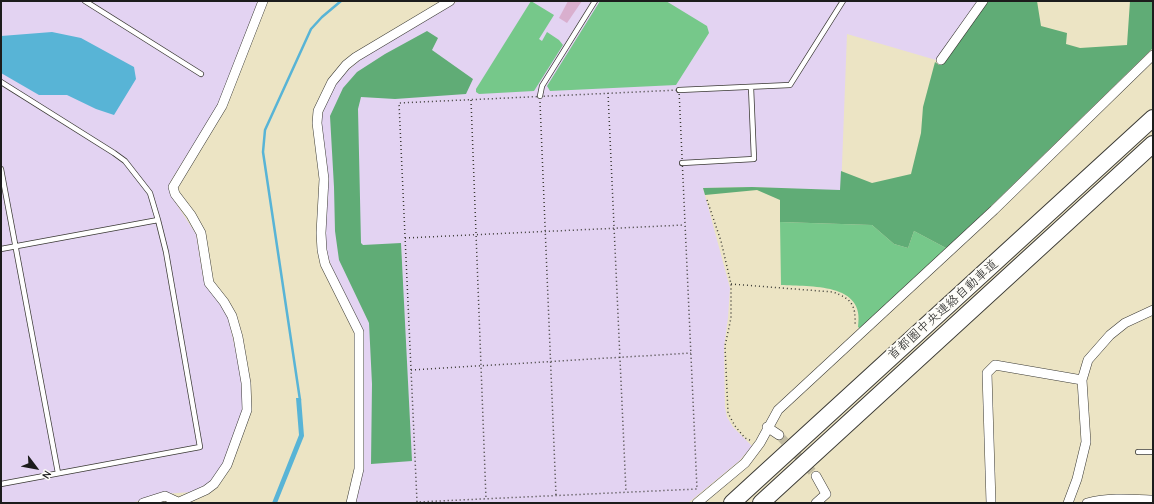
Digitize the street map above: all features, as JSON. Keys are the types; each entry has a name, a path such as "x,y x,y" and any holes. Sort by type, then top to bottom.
{"highway":[{"path":"1128,140 1153,114"},
{"name":"首都圏中央連絡自動車道","path":"732,503 1153,118"},
{"name":"首都圏中央連絡自動車道","path":"760,503 1153,144"}],"street":[{"path":"143,503 165,496 180,503 206,490 220,477 227,465 247,410 246,383 238,336 232,316 224,302 209,283 201,233 191,215 175,194 173,187 222,106 263,1"},
{"path":"352,503 359,469 359,332 325,264 322,250 321,233 324,179 318,139 318,111 332,82 351,61 450,1"},
{"path":"941,60 983,1"},
{"path":"697,503 745,463 760,443 767,427 778,410 994,210 1153,55"},
{"path":"1068,503 1077,478 1086,442 1082,380 1088,360 1110,335 1125,323 1153,310"},
{"path":"991,503 986,373 995,365 1082,380"},
{"path":"767,427 779,435"},
{"path":"816,476 826,494 816,503"},
{"path":"1087,503 1121,498 1153,500"}],"lane":[{"path":"85,1 201,74"},
{"path":"540,96 542,86 595,1"},
{"path":"679,90 790,85 844,1"},
{"path":"1,82 85,133 125,161 150,193 166,252 200,447 1,484"},
{"path":"682,163 754,159 751,87"},
{"path":"1,168 58,473"},
{"path":"1,249 158,220"},
{"path":"1138,452 1153,452"}],"path":[{"path":"405,238 684,225 697,489 417,502 405,238 399,103 679,90"},
{"path":"608,93 626,492"},
{"path":"540,96 556,496"},
{"path":"470,100 486,499"},
{"path":"707,200 721,241 731,284 731,318 725,346 728,413 735,426 745,438 760,443"},
{"path":"731,284 833,292 845,297 852,304 856,312 856,337"},
{"path":"411,370 691,354"}],"shaded area":[{"path":"1,1 258,1 225,90 213,114 170,182 169,189 173,199 196,234 203,277 228,317 242,379 244,401 242,415 222,466 209,483 192,492 163,494 131,503 1,503"},
{"path":"458,1 979,1 936,60 847,34 841,191 752,187 703,188 730,288 724,347 725,407 727,417 733,427 752,446 739,461 688,503 356,503 363,457 364,347 360,324 333,271 326,251 325,228 328,195 322,132 322,116 326,101 335,85 345,73 361,59"}],"green space":[{"path":"531,1 554,15 539,39 542,41 547,32 559,40 563,45 534,91 479,94 476,92 476,89"},
{"path":"600,1 666,1 707,26 709,33 676,85 550,91 547,86"},
{"path":"988,1 1037,1 1041,26 1067,33 1066,44 1080,48 1127,45 1130,1 1153,1 1153,48 949,247 946,248 914,231 908,248 894,244 872,225 780,222 780,200 757,190 705,195 703,188 752,187 840,190 841,171 872,183 911,174 921,133 923,107 935,62 939,65"},
{"path":"427,31 438,38 432,50 473,79 466,94 395,99 361,97 358,109 361,243 363,245 401,243 412,461 371,464 372,384 369,323 339,260 335,231 330,116 343,88 357,72 385,54"},
{"path":"780,222 872,225 894,244 908,248 914,231 946,248 949,247 861,329 858,327 858,312 853,302 845,294 820,287 781,285"}],"water":[{"path":"52,32 81,38 134,67 136,79 114,115 96,109 67,95 39,95 1,73 1,36"},
{"path":"296,398 301,398 304,436 277,503 272,503 299,435"}],"building":[{"path":"568,1 582,1 567,23 559,18"}],"waterway":[{"path":"300,400 263,152 265,130 311,29 322,17 341,1"}],"tunnel":[{"path":"779,435 816,476"}]}
